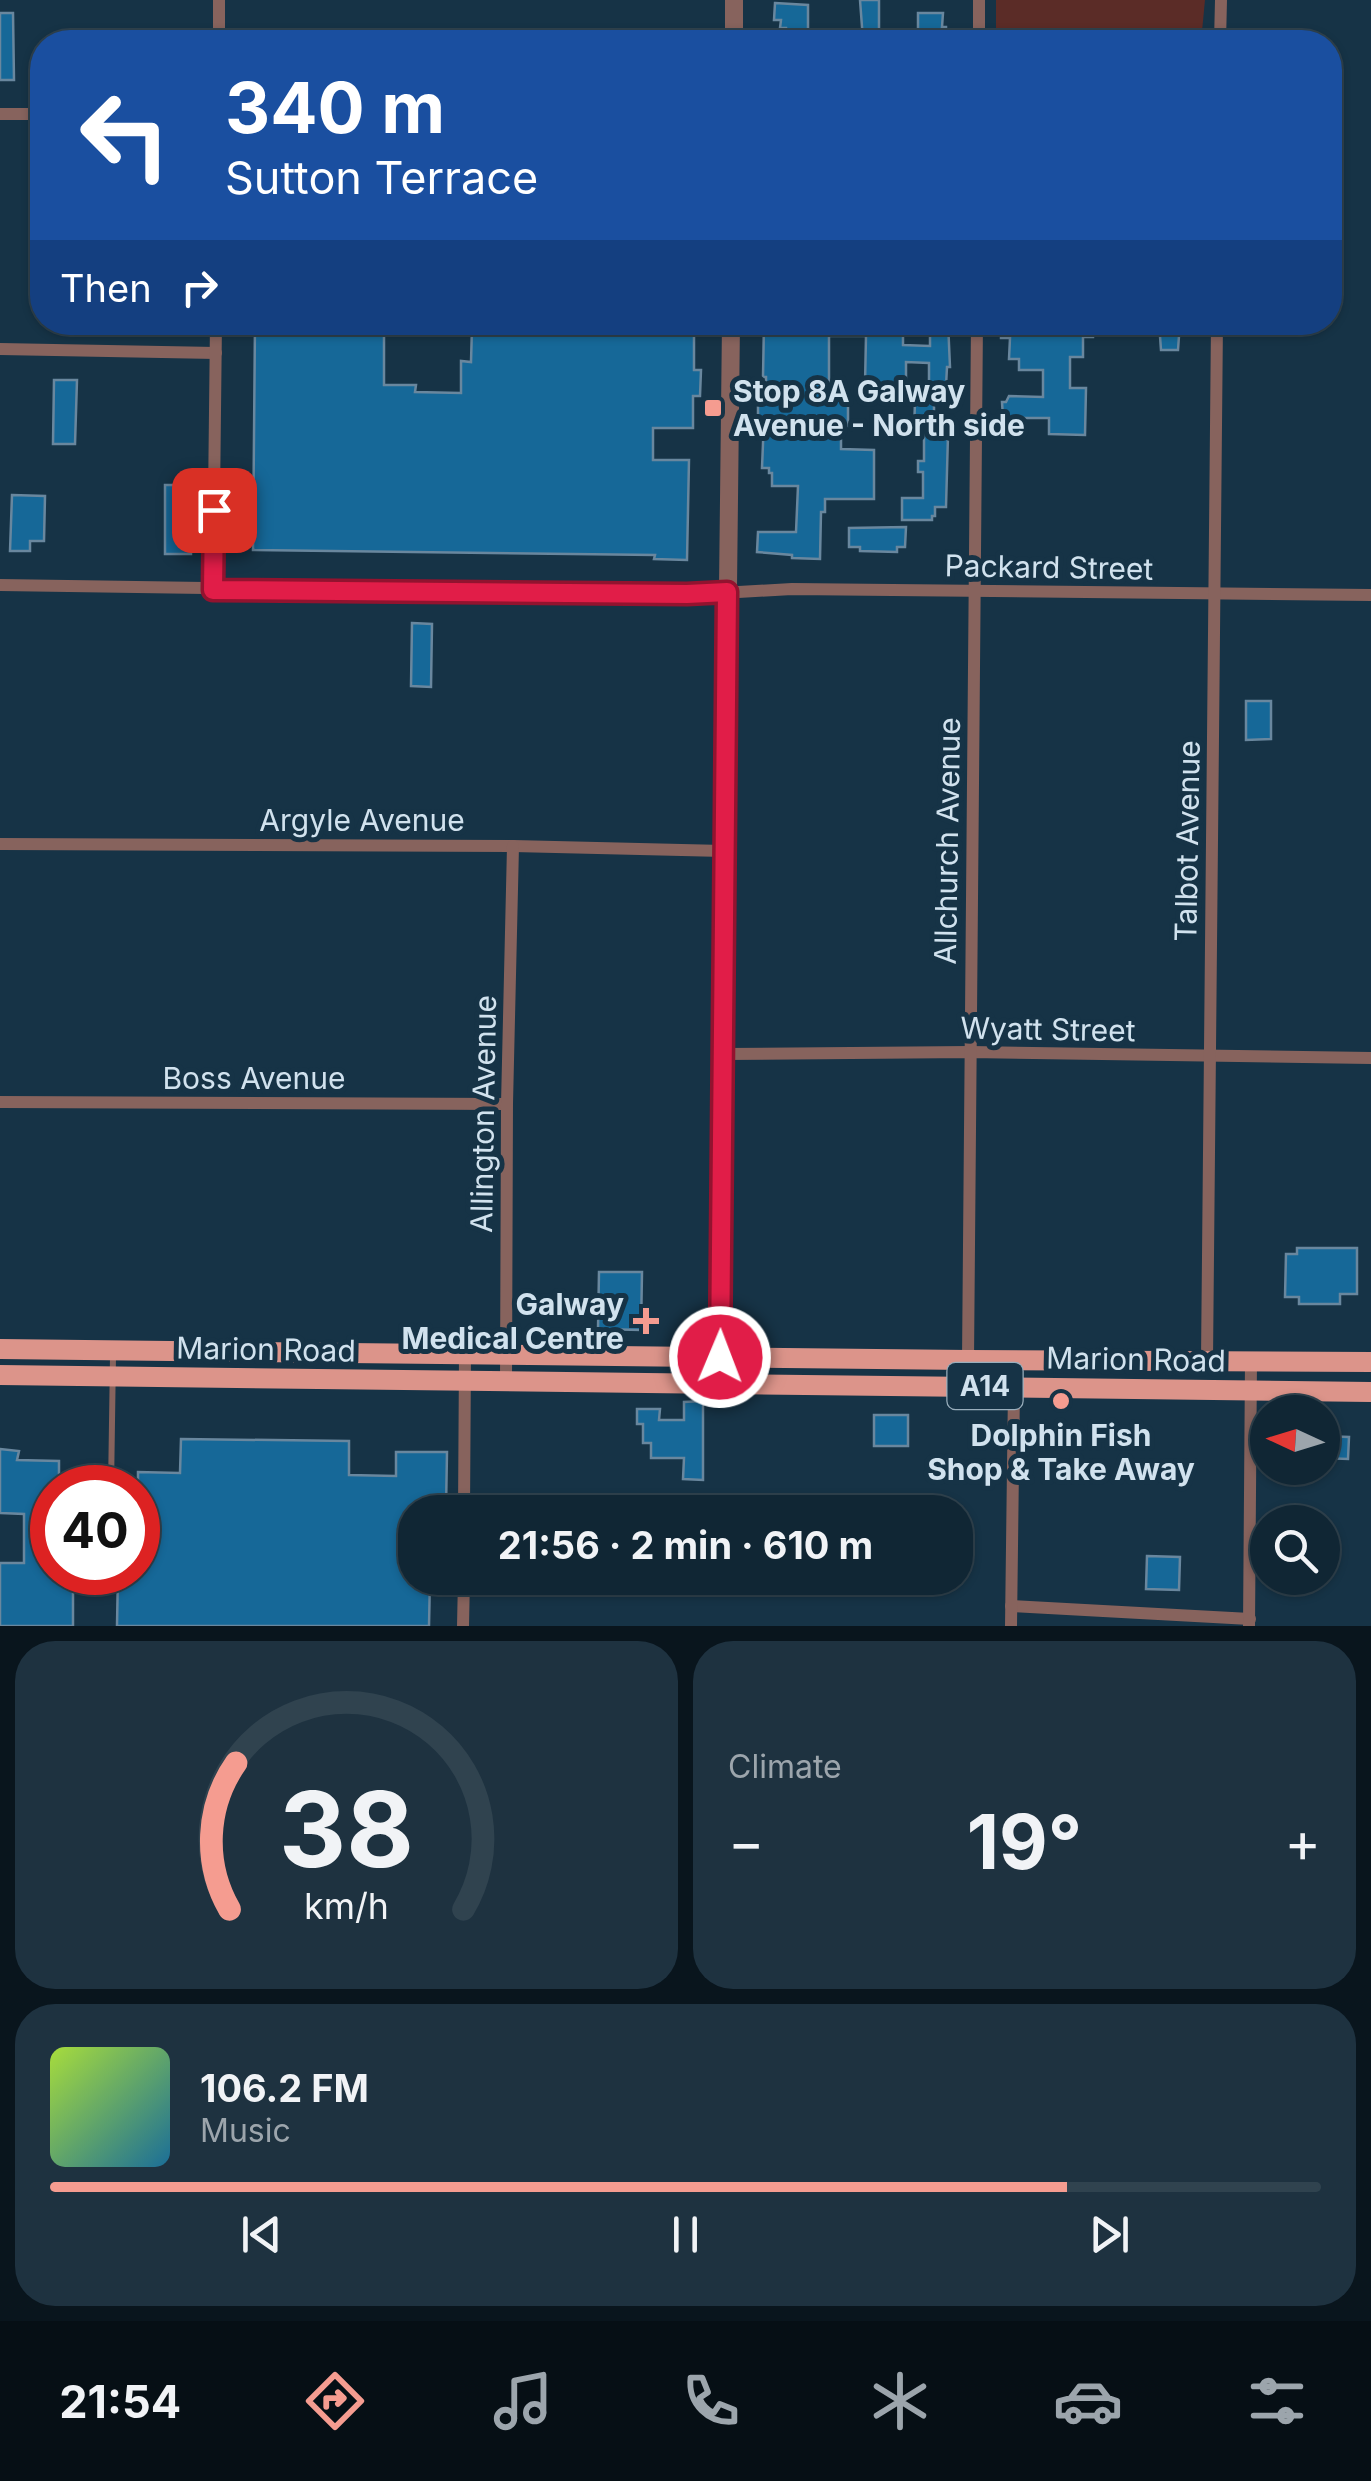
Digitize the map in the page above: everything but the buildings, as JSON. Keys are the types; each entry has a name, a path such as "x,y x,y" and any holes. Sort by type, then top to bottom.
{"main road":[{"name":"Marion Road","path":"0,1349 1371,1362"},
{"name":"Marion Road","path":"0,1375 1371,1392"}],"street":[{"path":"219,0 219,30"},
{"path":"734,0 734,30"},
{"path":"979,0 979,30"},
{"path":"1221,30 1222,0"},
{"path":"0,114 30,114"},
{"path":"213,590 216,335"},
{"path":"719,1384 731,335"},
{"name":"Allchurch Avenue","path":"968,1360 977,335"},
{"name":"Talbot Avenue","path":"1207,1360 1217,335"},
{"path":"0,348 216,352"},
{"name":"Packard Street","path":"0,585 687,594 792,590 1371,595"},
{"name":"Argyle Avenue","path":"0,844 724,850"},
{"name":"Allington Avenue","path":"506,1382 512,846"},
{"name":"Wyatt Street","path":"724,1054 970,1052 1371,1058"},
{"name":"Boss Avenue","path":"0,1102 508,1104"},
{"path":"464,1495 466,1354"},
{"path":"1010,1606 1249,1622 1251,1360"},
{"path":"1011,1626 1014,1386"},
{"path":"463,1626 464,1595"}],"lane":[{"path":"111,1465 114,1350"}],"shaded area":[{"path":"996,0 1205,0 1202,30 996,30"}],"place":[{"name":"Stop 8A Galway Avenue - North side","path":"713,408"},
{"name":"Galway Medical Centre","path":"646,1321"},
{"name":"Dolphin Fish Shop & Take Away","path":"1061,1401"}],"route":[{"path":"214,510 213,590 727,592 720,1357"}]}
